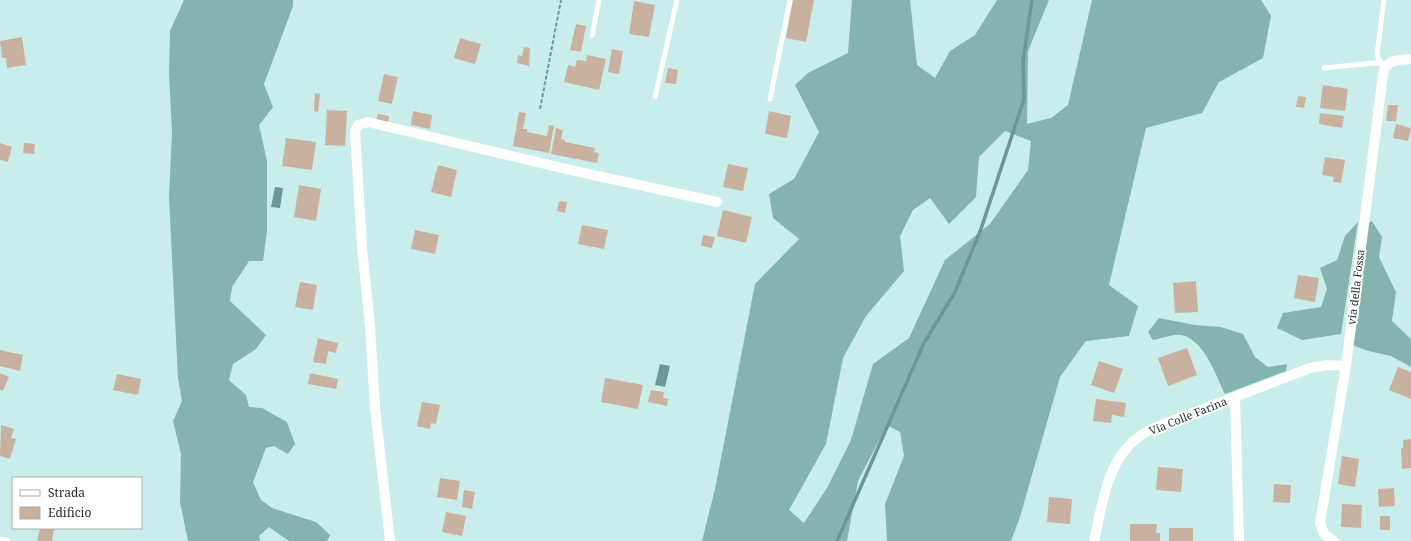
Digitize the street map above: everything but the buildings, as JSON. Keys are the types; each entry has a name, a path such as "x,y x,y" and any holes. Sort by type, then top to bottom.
{"street":[{"path":"1384,66 1394,60 1411,59"},
{"name":"via della Fossa","path":"1334,541 1324,534 1320,523 1346,366 1384,66"},
{"path":"390,541 375,408 370,326 362,247 355,130 358,125 368,122 566,169 717,202"},
{"name":"Via Colle Farina","path":"1094,541 1111,474 1117,460 1129,445 1146,432 1314,366 1332,364 1346,366"},
{"name":"Via Colle Farina","path":"1235,397 1239,541"}],"lane":[{"path":"592,36 599,0"},
{"path":"655,97 677,0"},
{"path":"770,99 790,0"},
{"path":"1384,0 1377,51 1379,60 1384,66"},
{"path":"1324,68 1374,63 1384,66"},
{"path":"0,539 8,541"}],"path":[{"path":"540,109 561,0"}],"shaded area":[{"path":"184,0 293,0 293,6 264,84 273,107 259,125 267,161 267,231 263,261 249,261 232,287 230,301 266,335 256,349 233,364 229,380 246,395 249,407 262,408 287,422 295,444 288,454 274,446 266,448 253,482 261,500 272,508 316,522 330,535 327,541 289,541 269,527 259,536 260,541 188,541 180,502 181,454 173,421 182,401 178,379 169,197 172,132 169,74 170,31"},
{"path":"852,0 910,0 917,65 935,78 950,51 975,35 997,0 1049,0 1028,51 1027,124 1051,118 1068,105 1092,0 1261,0 1271,16 1263,58 1219,82 1202,113 1146,128 1109,285 1138,306 1129,336 1086,341 1060,377 1020,517 1011,541 887,541 885,504 904,456 900,432 887,425 858,481 847,541 702,541 715,489 755,284 799,239 773,218 769,194 794,179 819,132 795,85 808,73 848,53","holes":["1005,131 1031,141 1028,170 990,224 945,260 909,338 873,364 851,440 827,488 804,523 789,510 826,444 843,358 866,316 904,271 900,236 913,210 930,198 949,224 976,197 979,157"]},
{"path":"275,187 283,188 280,208 271,207"},
{"path":"1372,221 1382,237 1379,257 1396,292 1392,321 1411,339 1411,367 1391,356 1368,351 1352,345 1368,223"},
{"path":"1358,222 1341,334 1302,340 1277,328 1283,313 1321,307 1327,289 1320,268 1337,260 1345,236"},
{"path":"1159,318 1195,325 1221,327 1243,334 1255,357 1268,367 1287,364 1286,371 1225,394 1208,359 1196,343 1181,335 1153,340 1148,332"},
{"path":"660,364 670,366 665,387 655,385"}],"waterway":[{"path":"837,541 924,343 955,292 981,229 1024,99 1023,61 1032,0"}]}
